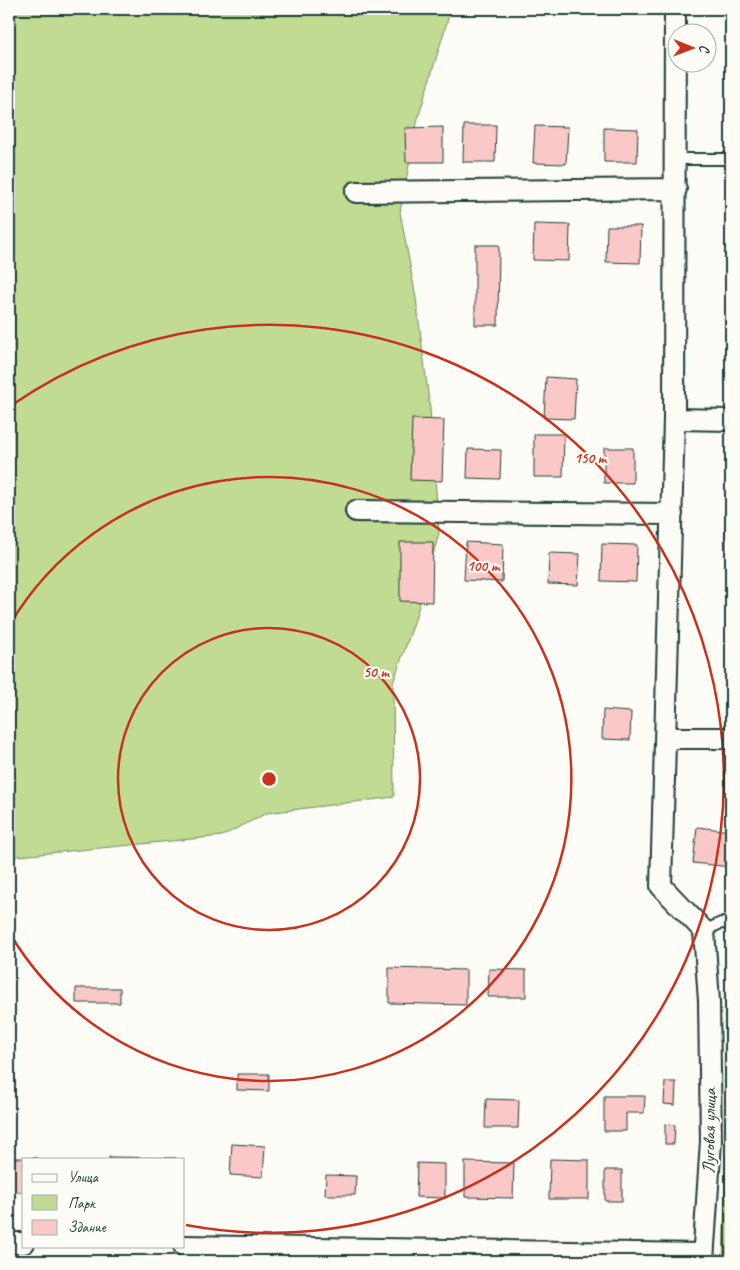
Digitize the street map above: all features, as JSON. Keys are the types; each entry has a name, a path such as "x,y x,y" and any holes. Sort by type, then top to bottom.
{"street":[{"path":"676,9 674,420 661,886 704,931"},
{"path":"356,192 676,189"},
{"path":"674,420 731,420"},
{"path":"356,511 672,514"},
{"path":"666,738 731,738"},
{"name":"Луговая улица","path":"703,1258 711,1141 709,1001 704,931"},
{"path":"9,1243 22,1243"},
{"path":"185,1246 703,1258"}],"lane":[{"path":"676,159 731,159"},
{"path":"704,931 721,923 731,924"}],"green space":[{"path":"9,9 451,9 418,118 400,212 416,298 430,409 439,533 415,620 393,683 394,797 267,813 222,836 9,857"},
{"path":"731,1016 731,1261 723,1261"}],"building":[{"path":"464,125 496,125 495,162 463,162"},
{"path":"535,126 568,127 566,164 533,163"},
{"path":"443,127 443,162 406,162 405,128"},
{"path":"604,128 638,129 637,162 604,162"},
{"path":"534,224 570,225 569,261 533,260"},
{"path":"607,226 641,226 640,263 606,262"},
{"path":"475,245 499,245 498,325 475,325"},
{"path":"546,377 576,379 574,419 544,418"},
{"path":"412,419 444,420 442,481 410,480"},
{"path":"534,434 564,434 563,477 534,477"},
{"path":"604,448 633,448 633,483 604,483"},
{"path":"468,449 501,450 500,479 467,478"},
{"path":"726,527 731,527 731,552 726,552"},
{"path":"400,542 433,542 432,602 400,601"},
{"path":"466,542 503,544 502,582 464,580"},
{"path":"602,544 637,545 636,582 601,581"},
{"path":"549,553 580,554 578,585 548,584"},
{"path":"603,710 631,712 630,740 602,739"},
{"path":"697,827 731,831 731,867 693,863"},
{"path":"389,968 466,970 466,1005 389,1003"},
{"path":"489,969 526,970 526,997 488,997"},
{"path":"76,988 120,988 120,1003 76,1003"},
{"path":"237,1074 269,1074 269,1091 237,1090"},
{"path":"665,1082 676,1082 675,1105 664,1104"},
{"path":"604,1096 645,1096 644,1113 626,1113 626,1131 604,1131"},
{"path":"486,1099 519,1100 518,1128 485,1128"},
{"path":"665,1124 675,1125 674,1144 665,1144"},
{"path":"232,1144 265,1146 263,1177 230,1175"},
{"path":"109,1157 176,1158 109,1158"},
{"path":"9,1158 22,1158 22,1192 9,1192"},
{"path":"550,1159 589,1160 589,1199 549,1199"},
{"path":"465,1162 514,1163 513,1198 465,1197"},
{"path":"417,1163 445,1164 445,1198 416,1197"},
{"path":"605,1170 622,1170 622,1201 605,1201"},
{"path":"326,1175 356,1176 355,1195 325,1195"}]}
